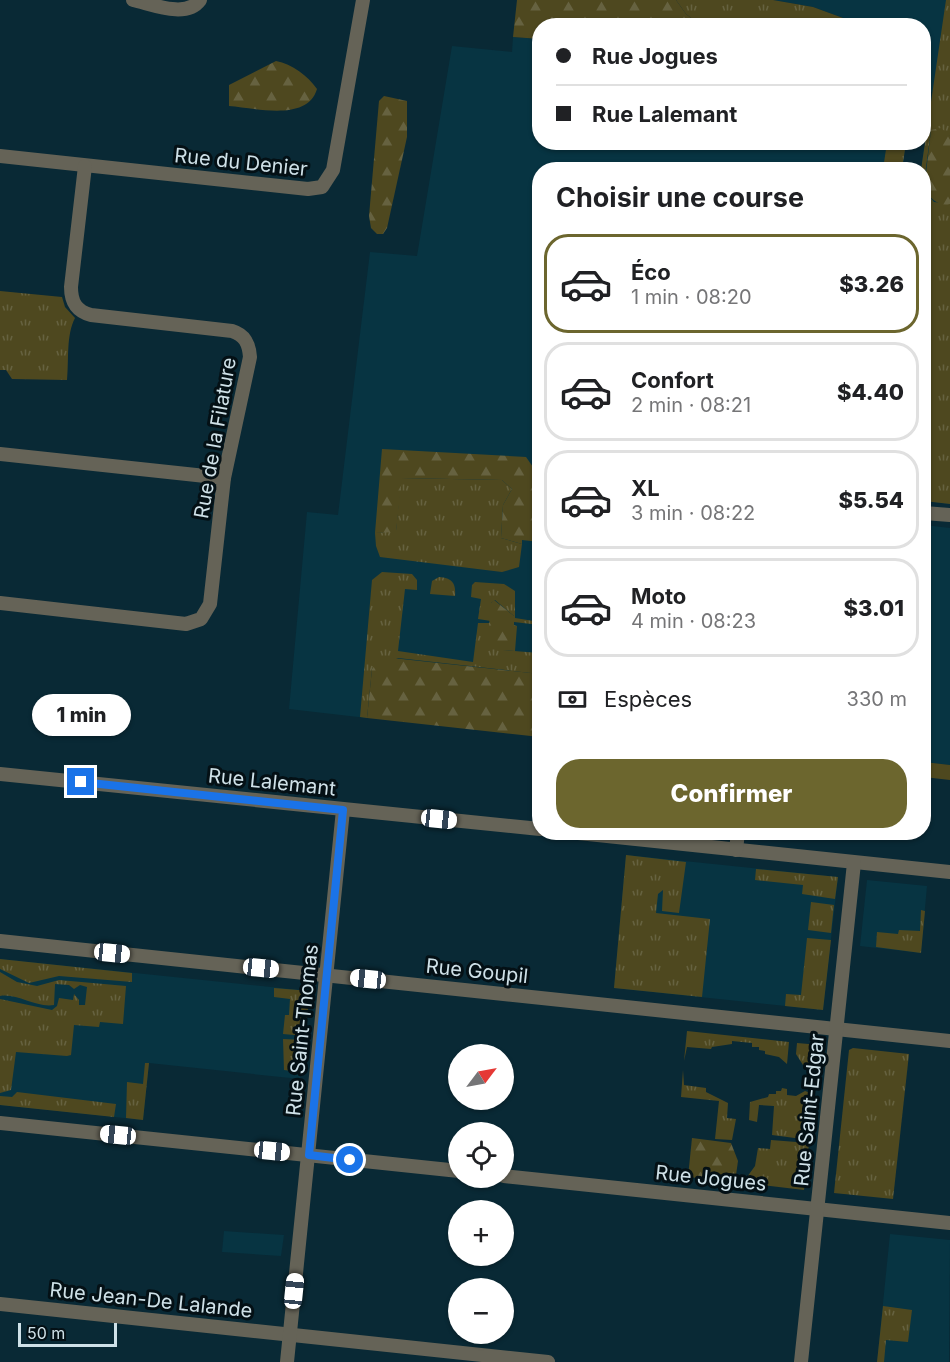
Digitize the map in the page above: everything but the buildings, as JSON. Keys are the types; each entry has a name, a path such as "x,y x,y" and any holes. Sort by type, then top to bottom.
{"street":[{"path":"133,0 183,10 194,6 200,0"},
{"name":"Rue du Denier","path":"0,156 308,189 322,187 333,170 363,0"},
{"name":"Rue de la Filature","path":"0,603 186,624 201,619 210,604 224,478 250,357 248,345 242,335 232,331 91,315 75,305 71,287 85,166"},
{"path":"0,454 224,478"},
{"path":"931,514 950,516"},
{"name":"Rue Lalemant","path":"0,774 532,829"},
{"name":"Rue Saint-Thomas","path":"287,1362 343,810"},
{"path":"643,840 950,872"},
{"path":"736,850 737,840"},
{"name":"Rue Saint-Edgar","path":"801,1362 854,863"},
{"name":"Rue Goupil","path":"0,941 950,1041"},
{"path":"0,1122 448,1170"},
{"name":"Rue Jogues","path":"514,1177 950,1223"},
{"name":"Rue Jean-De Lalande","path":"0,1304 548,1362"}],"shaded area":[{"path":"773,0 950,0 950,504 931,502 931,162 922,162 924,150 931,150 931,18 843,18 813,7"},
{"path":"513,37 532,38 532,150 905,150 903,162 532,162 532,673 439,665 372,669 367,718 289,709 307,512 338,515 370,252 417,256 452,46 512,52"},
{"path":"931,526 950,528 950,765 931,763"},
{"path":"626,855 838,877 823,1010 614,988"},
{"path":"867,880 927,886 921,953 860,946"},
{"path":"0,959 310,991 300,1079 149,1063 143,1120 0,1105"},
{"path":"224,1231 284,1235 281,1256 222,1252"},
{"path":"890,1234 950,1240 949,1362 877,1362"}],"green space":[{"path":"517,0 676,0 691,18 532,18 532,38 513,37"},
{"path":"676,0 773,0 813,7 843,18 691,18"},
{"path":"946,0 950,0 950,136 931,130 931,102"},
{"path":"276,61 294,68 309,80 317,89 311,99 303,106 279,111 229,106 229,85"},
{"path":"384,96 407,101 407,137 387,228 383,234 377,234 371,228 369,216 379,101"},
{"path":"941,128 950,136 950,204 946,205 931,198 931,162 927,162 929,150 931,150 931,130"},
{"path":"886,150 905,150 903,162 884,162"},
{"path":"924,150 928,150 927,162 922,162"},
{"path":"931,198 934,202 950,204 950,504 931,502"},
{"path":"0,291 62,297 65,307 75,318 69,340 67,380 12,379 6,370 0,370"},
{"path":"382,449 526,457 532,466 532,541 522,540 522,544 501,538 503,505 512,489 502,480 402,478 396,532 375,533"},
{"path":"401,478 502,480 512,489 503,505 501,538 522,544 519,567 502,572 380,557 375,533 396,531"},
{"path":"382,572 412,574 417,580 417,590 405,589 398,651 473,662 478,623 490,623 503,650 532,652 532,673 398,658 372,669 367,718 360,717 372,580"},
{"path":"439,577 452,582 455,596 430,594 432,581"},
{"path":"475,582 504,584 515,591 515,618 532,621 532,624 514,622 514,616 495,600 491,603 491,621 478,619 481,599 471,597 472,585"},
{"path":"494,600 514,616 514,625 517,626 515,651 502,650 489,626 491,603"},
{"path":"383,657 532,673 532,736 367,718 372,669"},
{"path":"931,763 950,765 950,780 931,778"},
{"path":"626,855 686,862 679,913 662,911 663,890 658,894 656,913 710,919 702,997 614,988"},
{"path":"756,869 838,877 835,899 802,894 803,885 755,880"},
{"path":"811,902 834,905 831,933 808,930"},
{"path":"921,910 925,911 921,953 876,947 877,932 898,934 899,930 920,931"},
{"path":"807,938 831,940 823,1010 785,1006 786,994 801,995"},
{"path":"0,959 132,973 132,982 59,976 29,983 0,969"},
{"path":"0,972 17,982 37,986 59,980 126,986 123,1024 100,1022 99,1027 74,1025 71,1055 16,1052 11,1090 0,1093 0,999 52,1010 57,1006 59,998 73,1000 74,994 79,1000 79,1005 85,1005 87,987 80,985 74,989 69,985 55,984 54,1005 40,1004 0,996"},
{"path":"274,988 310,991 305,1036 283,1034 285,1015 289,1015 290,999 274,997"},
{"path":"687,1031 789,1042 787,1064 779,1057 765,1054 765,1051 759,1050 759,1047 752,1047 752,1043 732,1041 732,1044 711,1049 687,1047 684,1061"},
{"path":"283,1039 304,1040 301,1072 284,1070"},
{"path":"797,1043 820,1045 817,1066 803,1065 796,1054"},
{"path":"853,1048 909,1054 893,1199 834,1193 849,1050"},
{"path":"145,1063 149,1063 143,1120 126,1118 127,1082 143,1084"},
{"path":"683,1070 684,1085 706,1088 706,1092 728,1103 727,1118 736,1119 732,1140 715,1139 719,1101 681,1097"},
{"path":"782,1088 787,1089 787,1095 796,1096 805,1091 814,1094 810,1140 772,1135 774,1106 759,1105 757,1122 749,1120 750,1102 768,1097 769,1094 776,1094 776,1091 781,1091"},
{"path":"17,1092 116,1104 114,1117 0,1105 0,1096 12,1097"},
{"path":"692,1138 731,1143 738,1161 735,1182 688,1177"},
{"path":"771,1140 809,1143 804,1190 746,1183 747,1177 755,1166 758,1148 770,1149"},
{"path":"883,1306 912,1310 908,1342 886,1340 884,1362 877,1362"}],"route":[{"path":"81,782 343,810 309,1155 350,1160"}]}
